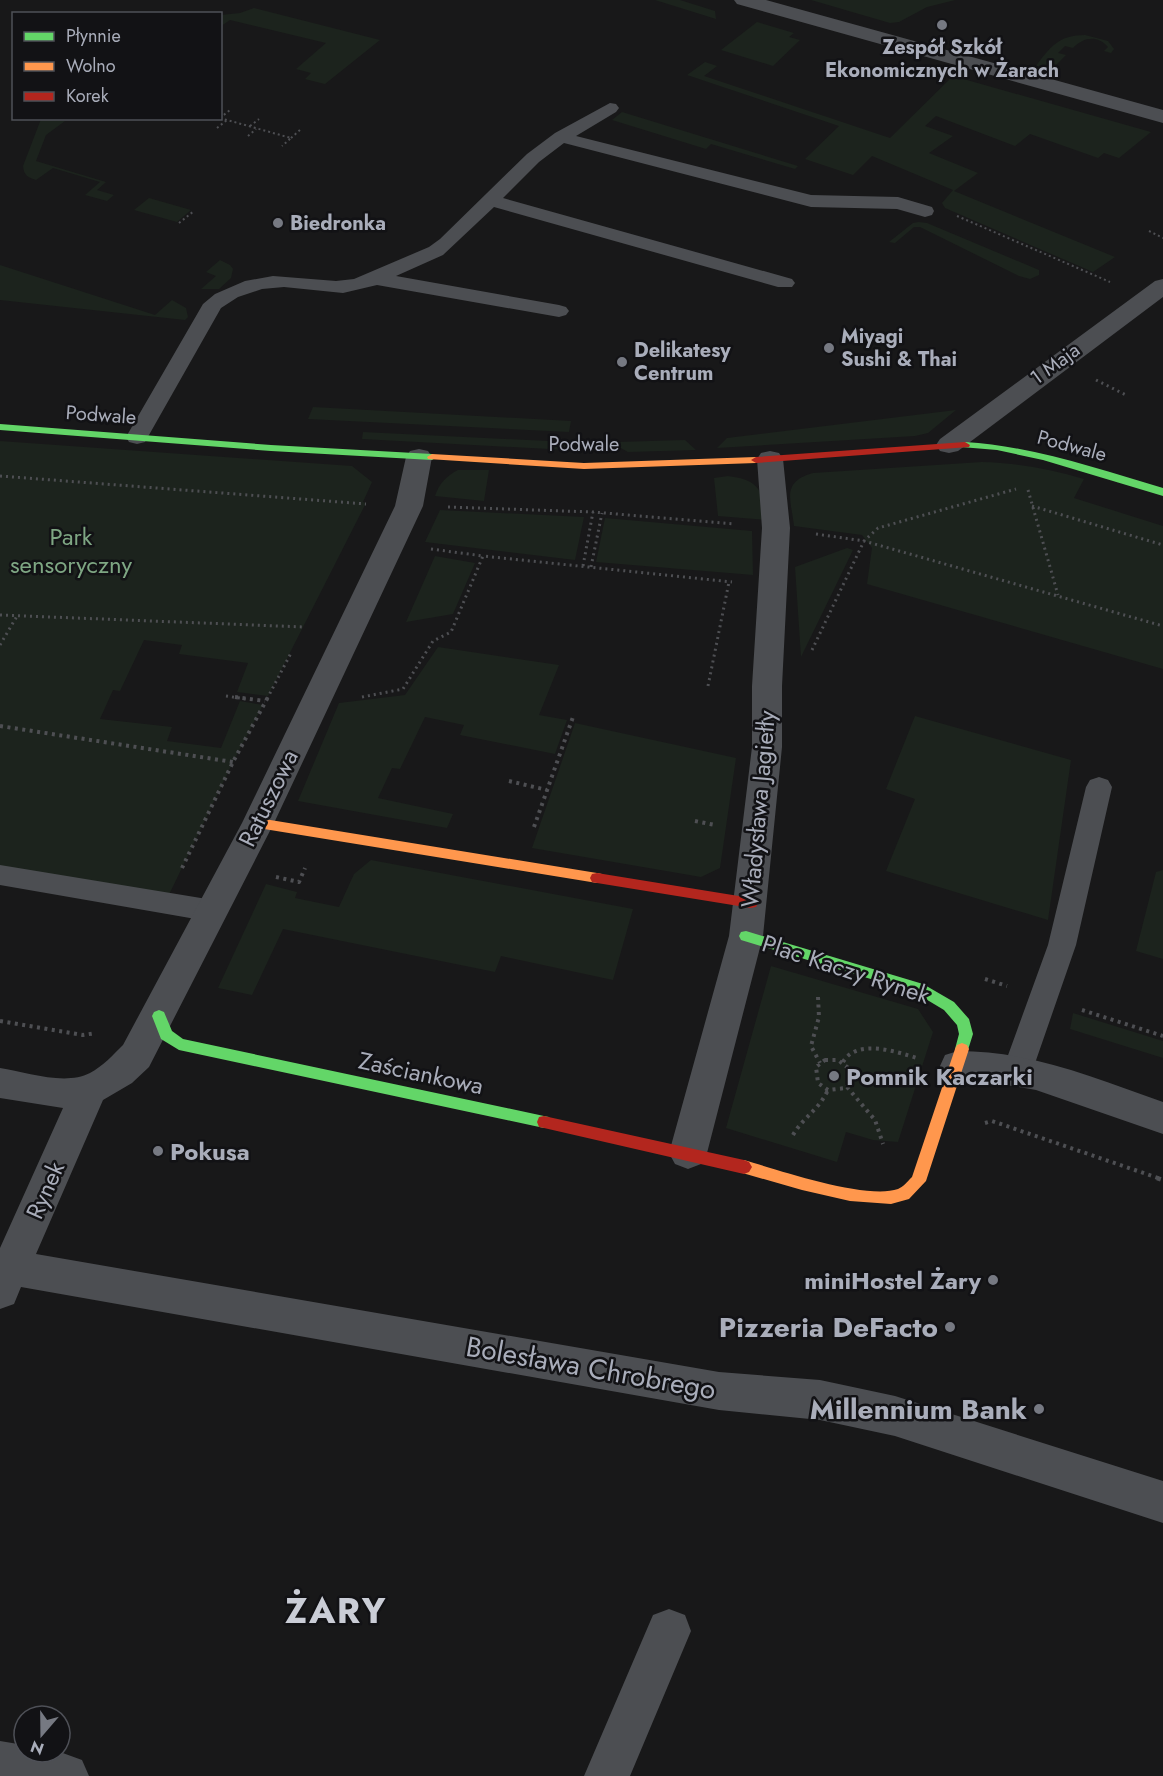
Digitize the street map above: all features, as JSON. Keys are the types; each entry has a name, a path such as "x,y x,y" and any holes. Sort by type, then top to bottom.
{"street":[{"path":"744,0 1163,117"},
{"name":"1 Maja","path":"949,445 1163,286"},
{"name":"Podwale","path":"0,427 271,448 584,466 770,459 973,444 1056,461 1163,492"},
{"name":"Ratuszowa","path":"77,1092 105,1082 131,1062 159,1016 258,823 409,506 420,457"},
{"name":"Władysława Jagiełły","path":"688,1153 746,936 751,903 766,747 776,528 770,459"},
{"path":"258,823 751,903"},
{"name":"Plac Kaczy Rynek","path":"688,1153 844,1193 878,1198 904,1194 918,1181 958,1066 966,1034 964,1023 941,1000 918,988 746,936"},
{"name":"Zaściankowa","path":"159,1016 166,1035 179,1044 688,1153"},
{"path":"958,1066 979,1065 1018,1069 1163,1118"},
{"path":"0,1083 77,1092"},
{"name":"Rynek","path":"5,1279 77,1092"},
{"name":"Bolesława Chrobrego","path":"5,1279 707,1389 820,1400 895,1416 1163,1502"},
{"path":"608,1776 669,1631"},
{"path":"0,1764 66,1776"}],"lane":[{"path":"137,437 213,304 238,290 265,282 283,280 342,286 359,284 441,247 533,158 561,137 610,108"},
{"path":"561,137 811,201 898,203 925,211"},
{"path":"490,200 785,283"},
{"path":"373,278 559,311"},
{"path":"1018,1069 1062,945 1100,787"},
{"path":"0,875 213,911"}],"path":[{"path":"222,116 230,110"},
{"path":"222,119 291,138"},
{"path":"250,127 260,119"},
{"path":"217,128 227,120"},
{"path":"248,136 257,129"},
{"path":"282,146 300,130"},
{"path":"179,223 194,211"},
{"path":"947,212 1117,285"},
{"path":"1149,231 1163,238"},
{"path":"1090,378 1126,396"},
{"path":"0,476 366,503 362,512"},
{"path":"808,659 864,541 878,528 1027,486 1058,596"},
{"path":"1032,506 1163,545"},
{"path":"583,566 593,512"},
{"path":"591,567 602,513"},
{"path":"439,550 729,582 708,686"},
{"path":"361,697 403,689 433,641 451,632 483,556"},
{"path":"0,615 304,627"},
{"path":"0,645 17,616"},
{"path":"299,637 309,617"},
{"path":"165,903 233,762 294,647"},
{"path":"226,696 265,701"},
{"path":"533,831 573,717"},
{"path":"0,726 233,762"},
{"path":"509,781 547,790"},
{"path":"975,976 1163,1036"},
{"path":"818,992 819,1013 810,1048 820,1063"},
{"path":"0,1021 83,1035 97,1033 104,1026"},
{"path":"843,1062 846,1057 867,1047 878,1047 922,1059"},
{"path":"831,1059 843,1062 853,1075 847,1087 835,1091 828,1090 818,1083 816,1067 820,1063 831,1059"},
{"path":"847,1087 865,1105 876,1122 883,1141 883,1148"},
{"path":"790,1143 796,1129 821,1105 828,1090"},
{"path":"980,1126 992,1120 1163,1180"}],"green space":[{"path":"655,0 680,0 715,11 716,19"},
{"path":"811,0 955,0 927,7 899,22 890,23"},
{"path":"254,8 380,40 325,84 305,79 311,73 296,69 326,43 230,20 222,25 222,15 240,13"},
{"path":"757,22 794,33 789,37 800,40 773,66 721,50"},
{"path":"1085,35 1108,41 1114,49 1111,53 1104,51 1108,47 1104,43 1090,39 1073,48 1065,46 1058,53 1066,55 1051,70 1036,66 1056,43 1068,37"},
{"path":"705,62 717,66 704,76 890,138 953,76 1151,132 1119,158 1104,153 1098,158 1030,134 1015,146 936,116 925,126 953,136 929,153 978,173 954,191 1115,257 1093,272 945,208 942,203 953,190 872,156 853,175 805,159 839,126 687,75"},
{"path":"622,112 798,166 795,169 711,144 706,149 612,120"},
{"path":"41,120 65,121 46,135 36,161 106,182 97,190 114,195 107,201 85,195 100,182 53,168 36,180 27,176 23,166"},
{"path":"149,198 191,210 177,222 134,210"},
{"path":"913,223 927,223 1039,270 1039,275 1030,279 1019,276 920,227 914,227 895,243 889,242"},
{"path":"220,260 233,269 231,278 219,289 201,289 216,276 206,272"},
{"path":"0,265 155,315 172,300 186,308 188,317 185,320 0,300"},
{"path":"313,407 571,421 569,432 308,419"},
{"path":"956,410 928,433 915,436 717,448 727,438"},
{"path":"363,432 569,442 568,450 362,439"},
{"path":"685,440 696,450 628,452 619,447 616,442"},
{"name":"Park sensoryczny","path":"0,441 352,466 372,482 363,502 366,503 268,696 237,692 248,663 179,654 182,645 144,640 120,691 113,690 100,719 172,727 167,741 221,748 240,701 263,705 165,903 0,875"},
{"path":"982,462 1034,467 1084,479 1074,498 1163,526 1163,669 867,584 872,548 862,535 794,526 790,500 792,487 796,481 813,473"},
{"path":"458,470 489,470 484,501 435,496 444,481"},
{"path":"728,476 747,480 758,489 763,501 766,520 718,516 714,478"},
{"path":"440,510 584,517 575,560 425,542"},
{"path":"605,518 752,531 753,575 596,562"},
{"path":"847,548 853,550 801,657 795,567"},
{"path":"435,556 475,563 453,614 406,622"},
{"path":"438,647 559,665 539,715 567,720 555,754 460,735 464,725 425,717 400,769 392,768 378,798 453,814 447,828 298,801 339,703 405,695"},
{"path":"915,716 1071,760 1048,920 886,871 915,799 886,789"},
{"path":"575,723 736,758 720,868 701,877 532,848"},
{"path":"371,860 633,909 613,980 501,956 495,972 283,929 252,995 218,988 266,884 297,892 295,898 339,907 354,874"},
{"path":"1163,870 1163,959 1136,951 1156,872"},
{"path":"771,966 918,1009 933,1032 898,1142 873,1140 846,1132 837,1162 726,1128"},
{"path":"1073,1013 1163,1041 1163,1058 1070,1029"}],"traffic: fast":[{"path":"0,427 271,448 432,457"},
{"path":"965,445 997,447 1045,457 1163,492"},
{"path":"746,936 918,988 949,1006 964,1023 966,1034 962,1049"},
{"path":"159,1016 166,1035 179,1044 544,1122"}],"traffic: slow":[{"path":"432,457 584,466 756,460"},
{"path":"258,823 597,878"},
{"path":"744,1167 826,1190 891,1198 904,1194 918,1181 962,1049"}],"traffic: jam":[{"path":"756,460 965,445"},
{"path":"597,878 751,903"},
{"path":"544,1122 744,1167"}],"place":[{"name":"Zespół Szkół Ekonomicznych w Żarach","path":"942,25"},
{"name":"Biedronka","path":"278,223"},
{"name":"Miyagi Sushi & Thai","path":"829,348"},
{"name":"Delikatesy Centrum","path":"622,362"},
{"name":"Pomnik Kaczarki","path":"834,1076"},
{"name":"Pokusa","path":"158,1151"},
{"name":"miniHostel Żary","path":"993,1280"},
{"name":"Pizzeria DeFacto","path":"950,1327"},
{"name":"Millennium Bank","path":"1039,1409"}],"district":[{"name":"ŻARY","path":"336,1610"}]}
